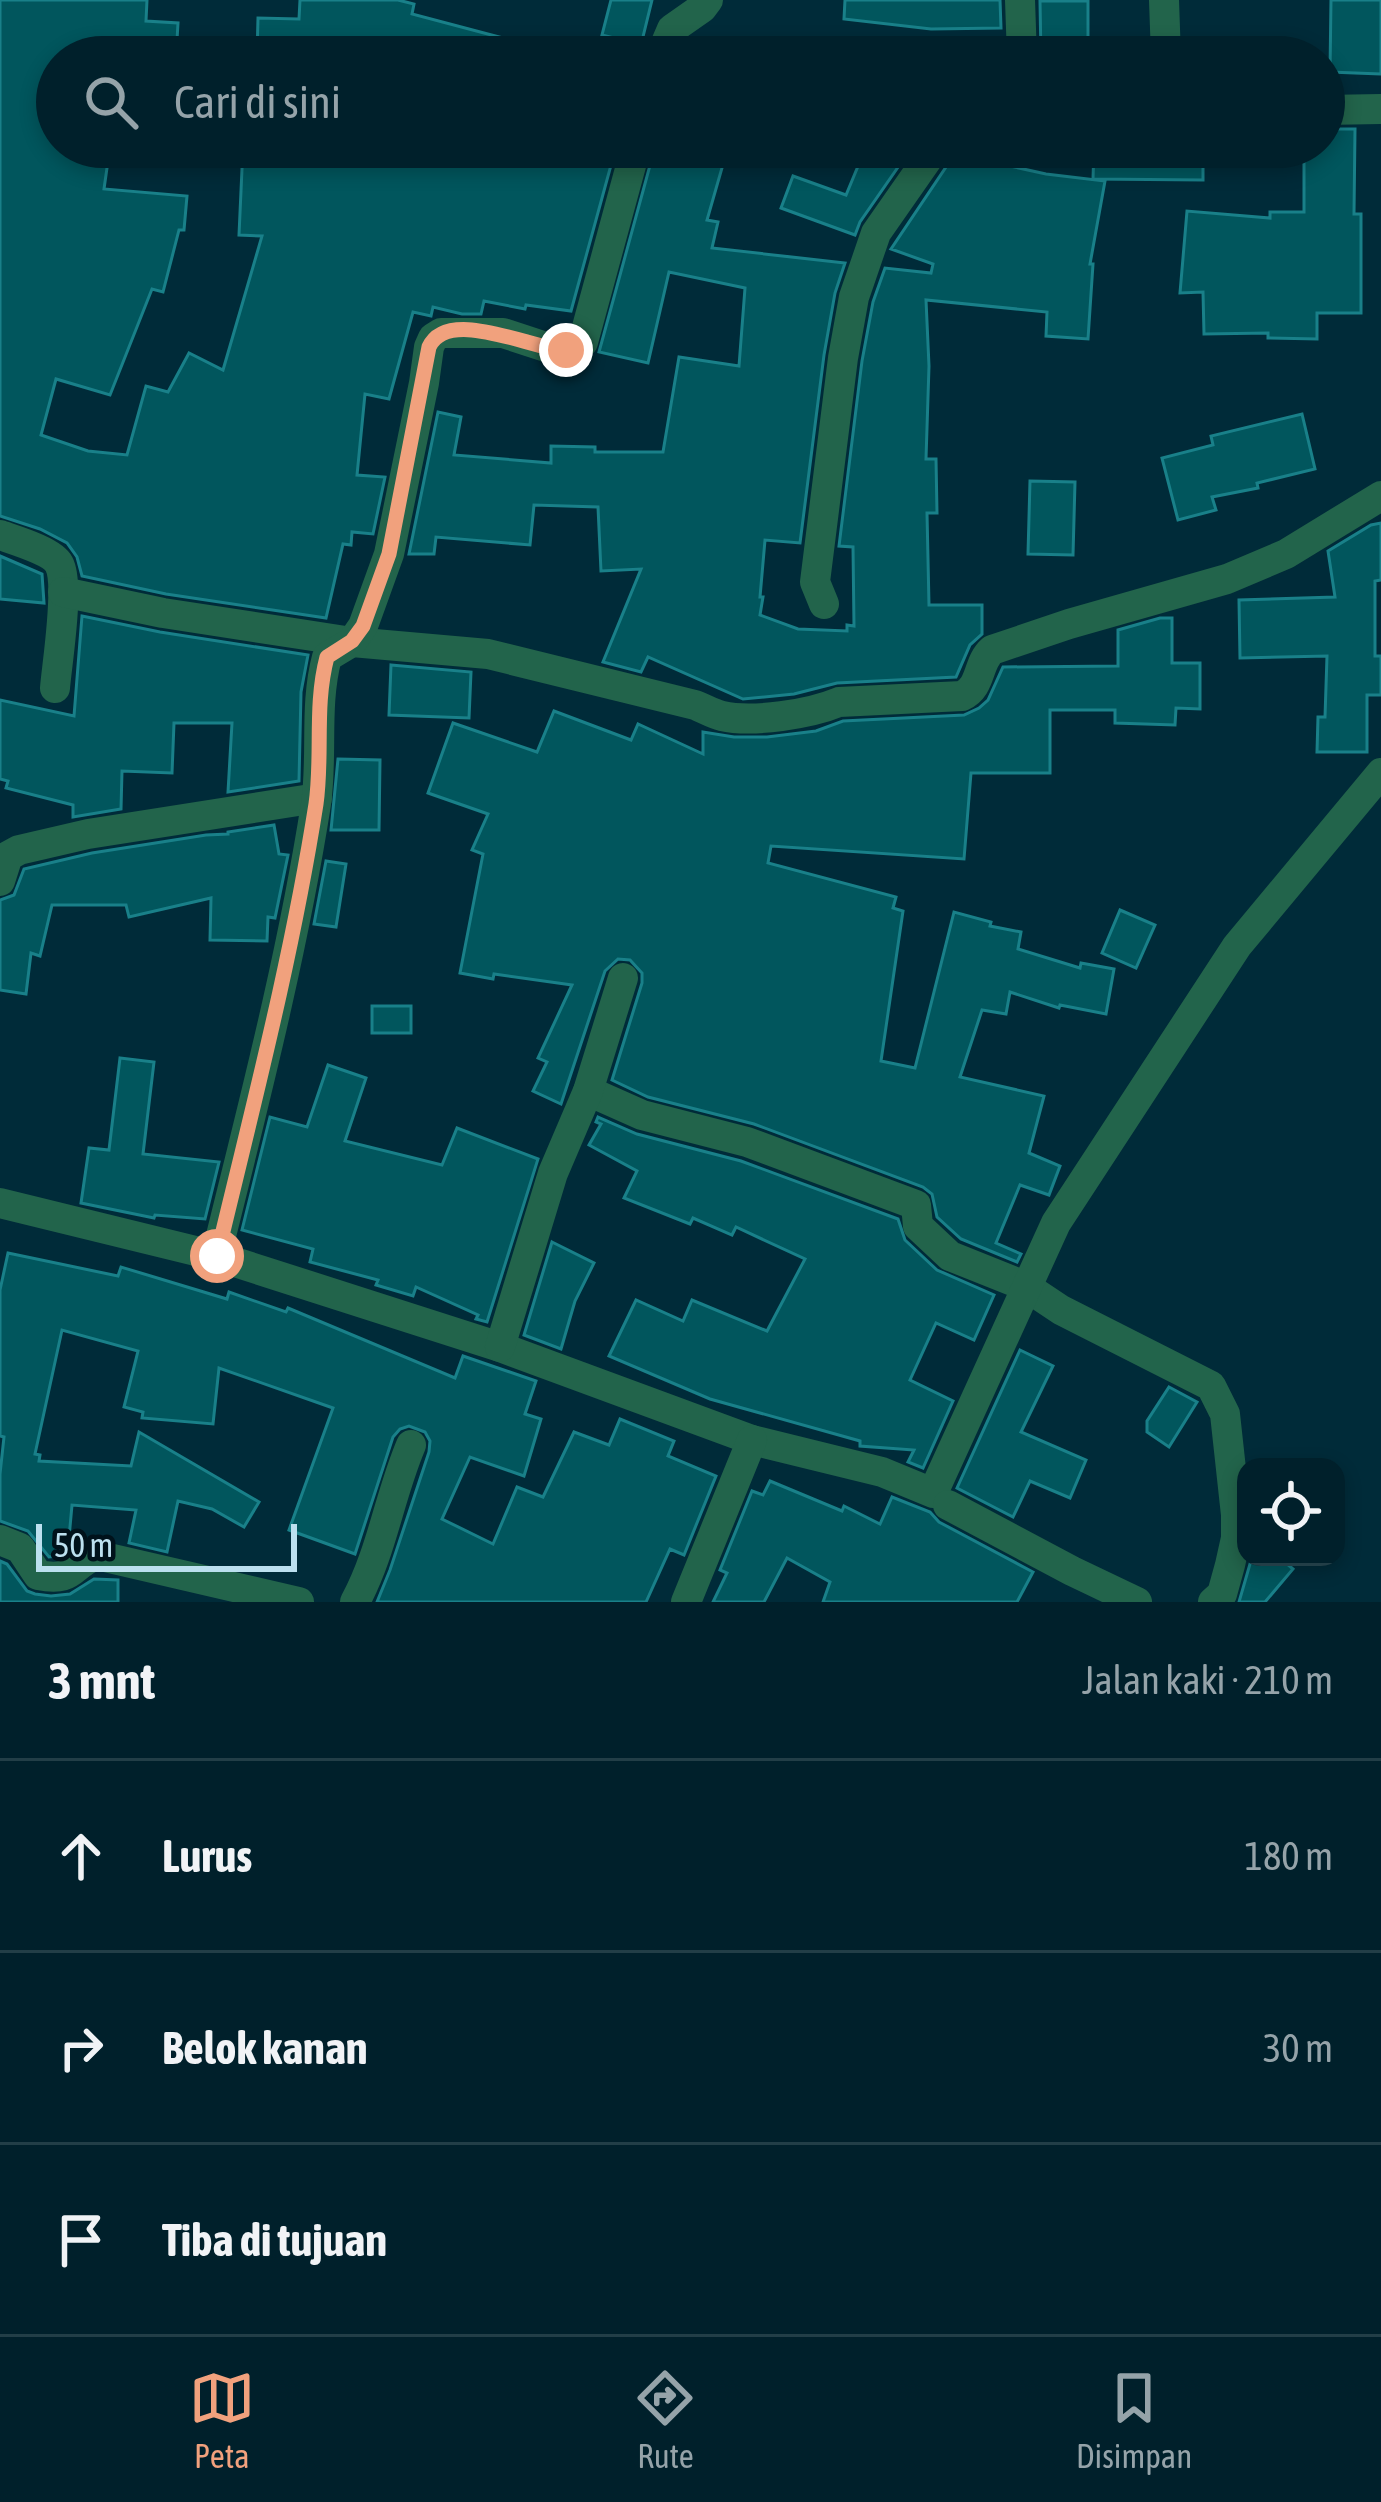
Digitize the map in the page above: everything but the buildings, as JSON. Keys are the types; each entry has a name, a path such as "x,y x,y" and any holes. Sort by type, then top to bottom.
{"street":[{"path":"669,36 672,28 708,0"},
{"path":"1020,0 1021,36"},
{"path":"1164,0 1165,36"},
{"path":"1345,110 1381,109"},
{"path":"217,1256 283,984 317,798 320,682 327,657 352,641 363,626 389,554 433,338 441,333 502,333 555,350 583,342 630,168"},
{"path":"824,604 815,582 854,297 876,233 921,168"},
{"path":"63,592 163,613 352,641 488,654 695,705 722,716 745,718 822,709 838,702 969,693 992,650 1228,579 1286,554 1381,496"},
{"path":"0,535 49,554 60,564 63,592 55,688"},
{"path":"0,1203 217,1256 500,1347 752,1440 882,1472 933,1492 1056,1222 1237,946 1381,773"},
{"path":"0,881 8,856 19,850 88,834 317,798"},
{"path":"500,1347 553,1173 588,1091 623,978"},
{"path":"588,1091 643,1115 747,1142 916,1204 918,1226 950,1256 1025,1286 1061,1310 1211,1386 1225,1414 1236,1515 1230,1564 1222,1594 1213,1602"},
{"path":"686,1602 752,1440"},
{"path":"355,1602 380,1548 412,1445"},
{"path":"948,1505 1137,1602"},
{"path":"0,1540 20,1548 38,1575 71,1574 96,1555 299,1602"}],"route":[{"path":"217,1256 283,984 317,798 320,682 327,657 352,641 363,626 389,554 429,347 441,333 463,332 502,333 566,350"}]}
